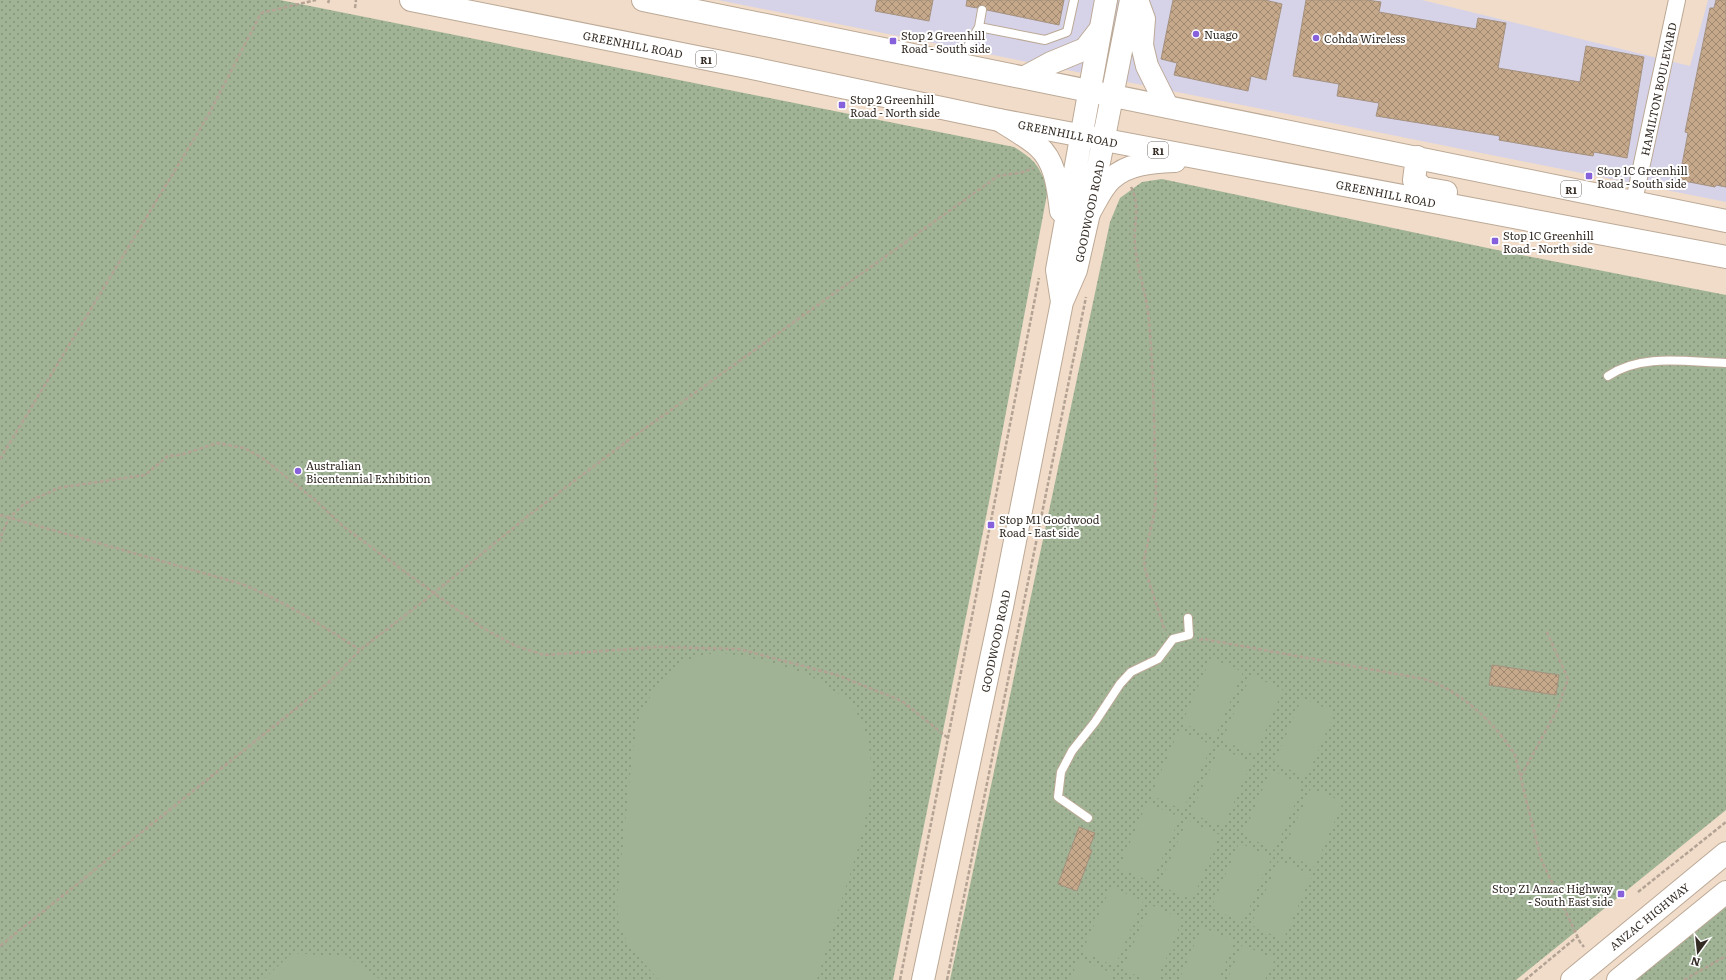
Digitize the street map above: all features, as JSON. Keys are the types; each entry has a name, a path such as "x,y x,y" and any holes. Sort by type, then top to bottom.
{"main road":[{"name":"R1","path":"642,0 1112,94 1726,221"},
{"name":"GOODWOOD ROAD","path":"1062,302 1058,270 1080,135 1106,0"},
{"name":"GOODWOOD ROAD","path":"923,980 1002,607 1062,302 1076,270 1104,140 1131,0"},
{"path":"1137,0 1144,19 1142,45 1147,66 1167,106"},
{"name":"GREENHILL ROAD","path":"417,1 485,7 747,67 999,120 1726,257"},
{"path":"1025,77 1051,63 1085,49 1099,31"},
{"path":"999,120 1038,146 1050,162 1058,186 1064,232"},
{"path":"1417,157 1414,180 1423,188 1464,196 1498,214"},
{"path":"1089,213 1110,180 1121,171 1141,164 1213,161"},
{"name":"ANZAC HIGHWAY","path":"1572,980 1726,853"},
{"path":"1618,980 1726,892"}],"street":[{"name":"HAMILTON BOULEVARD","path":"1634,202 1677,0"}],"lane":[{"path":"979,27 1045,40 1067,32 1074,0"},
{"path":"959,63 979,27 982,10"},
{"path":"1608,376 1620,368 1653,360 1726,363"},
{"path":"1088,818 1058,797 1061,772 1072,750 1095,722 1120,684 1131,672 1158,659 1173,639 1189,635 1188,618"}],"path":[{"path":"0,458 209,114 261,13 316,0"},
{"path":"355,8 356,0"},
{"path":"0,946 329,682 360,650 434,593 528,516 622,445 998,176 1024,172 1039,165"},
{"path":"1128,183 1136,200 1135,244 1149,322 1156,501 1144,560 1145,569 1167,634 1173,639 1184,643 1203,639 1380,671 1437,683 1465,699 1506,740 1514,755 1521,776 1541,859 1582,944"},
{"path":"900,980 1040,274"},
{"path":"947,980 1087,291"},
{"path":"0,542 1,536 10,518 24,504 58,488 145,474 150,472 168,456 181,455 217,443 244,448 261,457 314,498 344,527 434,593 482,627 516,646 544,655 658,647 739,649 837,675 902,701 948,738"},
{"path":"0,515 242,584 277,598 360,650"},
{"path":"1521,776 1557,710 1568,679 1546,630"},
{"path":"1638,892 1726,822"},
{"path":"1524,980 1578,936"},
{"path":"1684,980 1726,956"}],"shaded area":[{"path":"718,0 1422,0 1690,66 1708,0 1726,0 1726,202"}],"green space":[{"path":"0,0 280,0 1014,147 1036,164 1048,189 990,497 893,980 0,980"},
{"path":"1162,179 1516,254 1726,295 1726,810 1516,980 950,980 1110,222 1120,198 1142,182"},
{"path":"718,652 779,664 821,682 849,702 862,724 869,748 871,774 868,802 856,856 817,980 659,980 632,950 619,926 617,900 633,748 639,716 656,687 682,661"},
{"path":"1211,658 1243,672 1215,737 1182,723"},
{"path":"1251,675 1283,690 1255,755 1222,740"},
{"path":"1302,698 1335,712 1307,777 1274,763"},
{"path":"1179,730 1212,745 1183,810 1151,795"},
{"path":"1219,748 1252,762 1223,827 1191,813"},
{"path":"1271,770 1303,785 1275,850 1243,835"},
{"path":"1311,788 1343,802 1315,867 1282,853"},
{"path":"1147,803 1180,817 1152,882 1119,868"},
{"path":"1187,820 1220,835 1192,900 1159,885"},
{"path":"1239,843 1272,857 1243,922 1211,908"},
{"path":"1279,860 1312,875 1283,940 1251,925"},
{"path":"1111,887 1143,901 1115,966 1082,952"},
{"path":"1726,904 1726,980 1631,980"},
{"path":"1151,905 1183,919 1157,980 1147,980 1122,969"},
{"path":"1202,927 1235,941 1218,980 1179,980"},
{"path":"1242,945 1275,959 1265,980 1227,980"},
{"path":"292,953 348,957 381,980 263,980"},
{"path":"1079,959 1112,973 1109,980 1070,980"}],"building":[{"path":"877,0 933,0 929,21 875,11"},
{"path":"967,0 1064,0 1059,25 987,10 983,5 977,8 966,6"},
{"path":"1173,0 1265,0 1282,4 1266,80 1251,76 1248,91 1174,75 1177,63 1161,59"},
{"path":"1306,0 1367,0 1381,2 1379,12 1476,29 1478,18 1506,23 1498,68 1580,82 1586,46 1644,57 1627,158 1594,152 1593,156 1557,150 1499,140 1500,136 1376,116 1379,103 1337,96 1339,84 1293,76"},
{"path":"1716,0 1726,0 1726,187 1716,185 1715,187 1679,180 1688,133 1685,132 1710,8 1714,8"},
{"path":"1492,665 1559,675 1556,695 1489,685"},
{"path":"1079,827 1095,833 1089,849 1092,850 1077,891 1058,884"}],"place":[{"name":"Nuago","path":"1196,34"},
{"name":"Cohda Wireless","path":"1316,38"},
{"name":"Stop 2 Greenhill Road - South side","path":"893,41"},
{"name":"Stop 2 Greenhill Road - North side","path":"842,105"},
{"name":"Stop 1C Greenhill Road - South side","path":"1589,176"},
{"name":"Stop 1C Greenhill Road - North side","path":"1495,241"},
{"name":"Australian Bicentennial Exhibition","path":"298,471"},
{"name":"Stop M1 Goodwood Road - East side","path":"991,525"},
{"name":"Stop Z1 Anzac Highway - South East side","path":"1621,894"}]}
